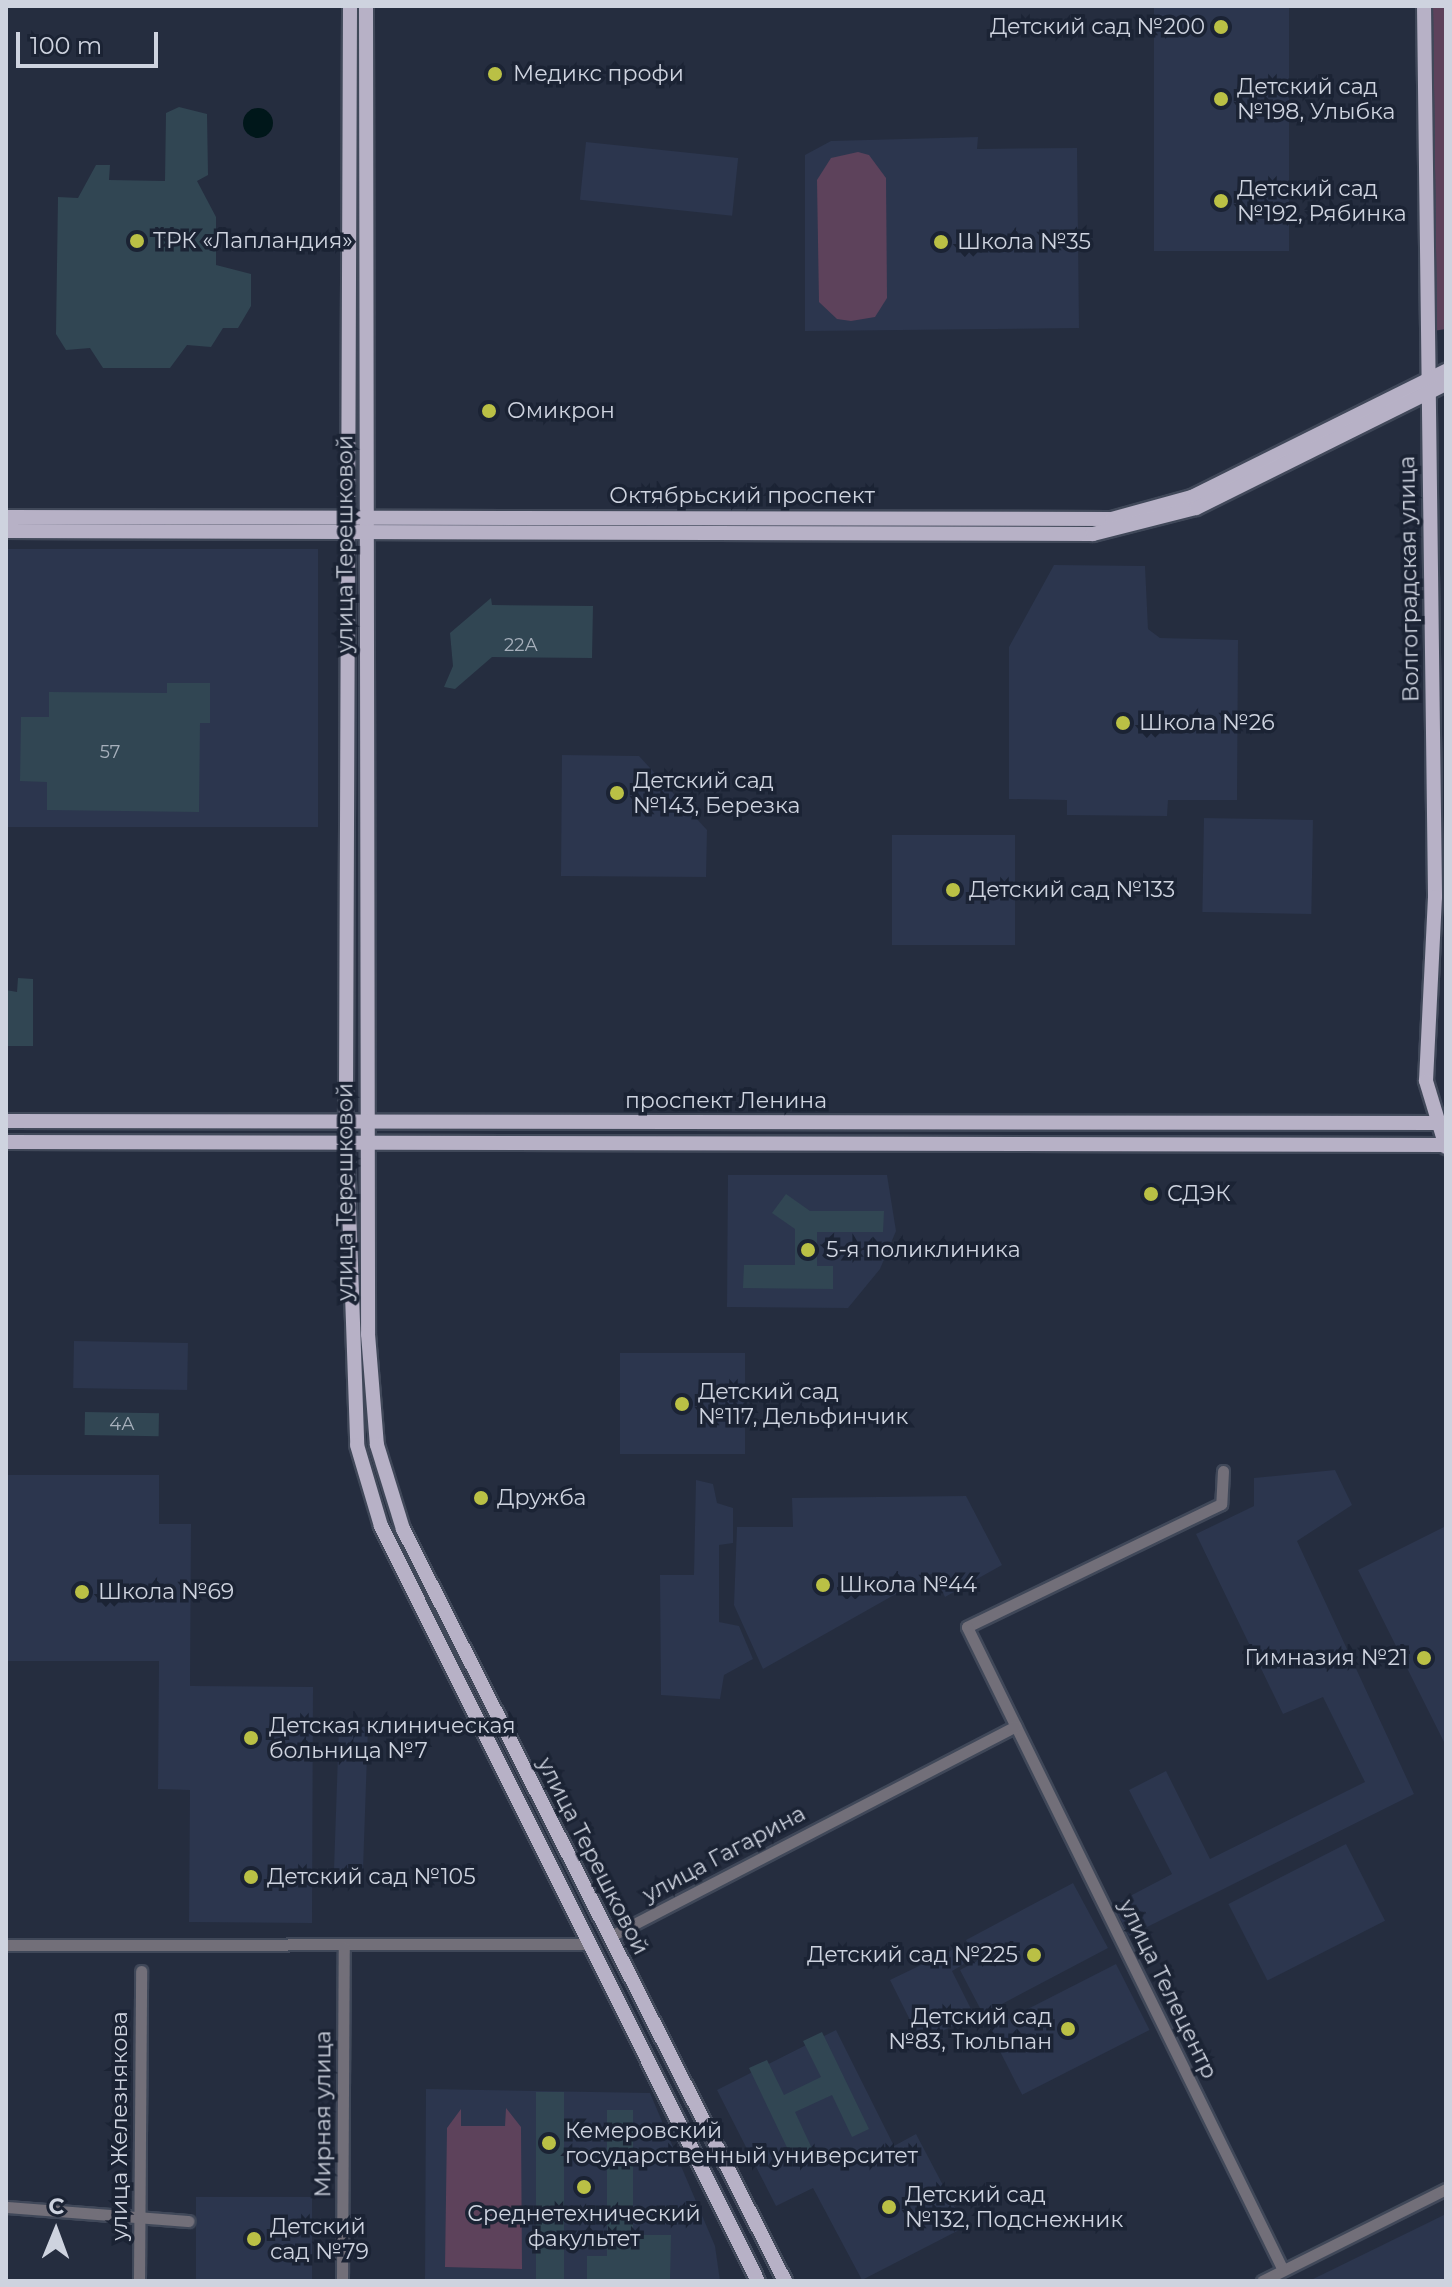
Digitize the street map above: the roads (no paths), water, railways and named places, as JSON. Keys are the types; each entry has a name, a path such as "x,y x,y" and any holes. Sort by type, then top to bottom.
{"main road":[{"name":"улица Терешковой","path":"350,6 346,1122 351,1368 368,1490 589,1944 758,2281"},
{"name":"улица Терешковой","path":"366,6 370,1380 387,1486 609,1937 785,2281"},
{"name":"Волгоградская улица","path":"1424,6 1435,897 1425,1073 1446,1146"},
{"name":"Октябрьский проспект","path":"1428,387 1446,371"},
{"name":"Октябрьский проспект","path":"6,531 1112,519 1192,497 1428,387 1446,384"},
{"name":"Октябрьский проспект","path":"6,517 349,526"},
{"name":"проспект Ленина","path":"6,1121 1441,1123"},
{"path":"709,1145 715,1133 749,1123"},
{"name":"проспект Ленина","path":"6,1142 1446,1146"},
{"name":"улица Гагарина","path":"589,1944 609,1937"}],"street":[{"path":"1016,1726 967,1627 1221,1504 1223,1471"},
{"name":"улица Гагарина","path":"609,1937 1016,1726"},
{"name":"улица Телецентр","path":"1016,1726 1283,2270"},
{"name":"улица Гагарина","path":"6,1945 344,1947 589,1944"},
{"name":"Мирная улица","path":"342,2281 344,1947"},
{"name":"улица Железнякова","path":"139,2281 141,1971"},
{"path":"1262,2281 1446,2189"},
{"path":"6,2207 74,2208 141,2221 188,2221"}],"place":[{"name":"Детский сад №200","path":"1221,27"},
{"name":"Медикс профи","path":"495,74"},
{"name":"Детский сад №198, Улыбка","path":"1221,99"},
{"name":"Детский сад №192, Рябинка","path":"1221,201"},
{"name":"ТРК «Лапландия»","path":"137,241"},
{"name":"Школа №35","path":"941,242"},
{"name":"Омикрон","path":"489,411"},
{"name":"Школа №26","path":"1123,723"},
{"name":"Детский сад №143, Березка","path":"617,793"},
{"name":"Детский сад №133","path":"953,890"},
{"name":"СДЭК","path":"1151,1194"},
{"name":"5-я поликлиника","path":"808,1250"},
{"name":"Детский сад №117, Дельфинчик","path":"682,1404"},
{"name":"Дружба","path":"481,1498"},
{"name":"Школа №44","path":"823,1585"},
{"name":"Школа №69","path":"82,1592"},
{"name":"Гимназия №21","path":"1424,1658"},
{"name":"Детская клиническая больница №7","path":"251,1738"},
{"name":"Детский сад №105","path":"251,1877"},
{"name":"Детский сад №225","path":"1034,1955"},
{"name":"Детский сад №83, Тюльпан","path":"1068,2029"},
{"name":"Кемеровский государственный университет","path":"549,2143"},
{"name":"Среднетехнический факультет","path":"584,2187"},
{"name":"Детский сад №132, Подснежник","path":"889,2207"},
{"name":"Детский сад №79","path":"254,2239"}]}
